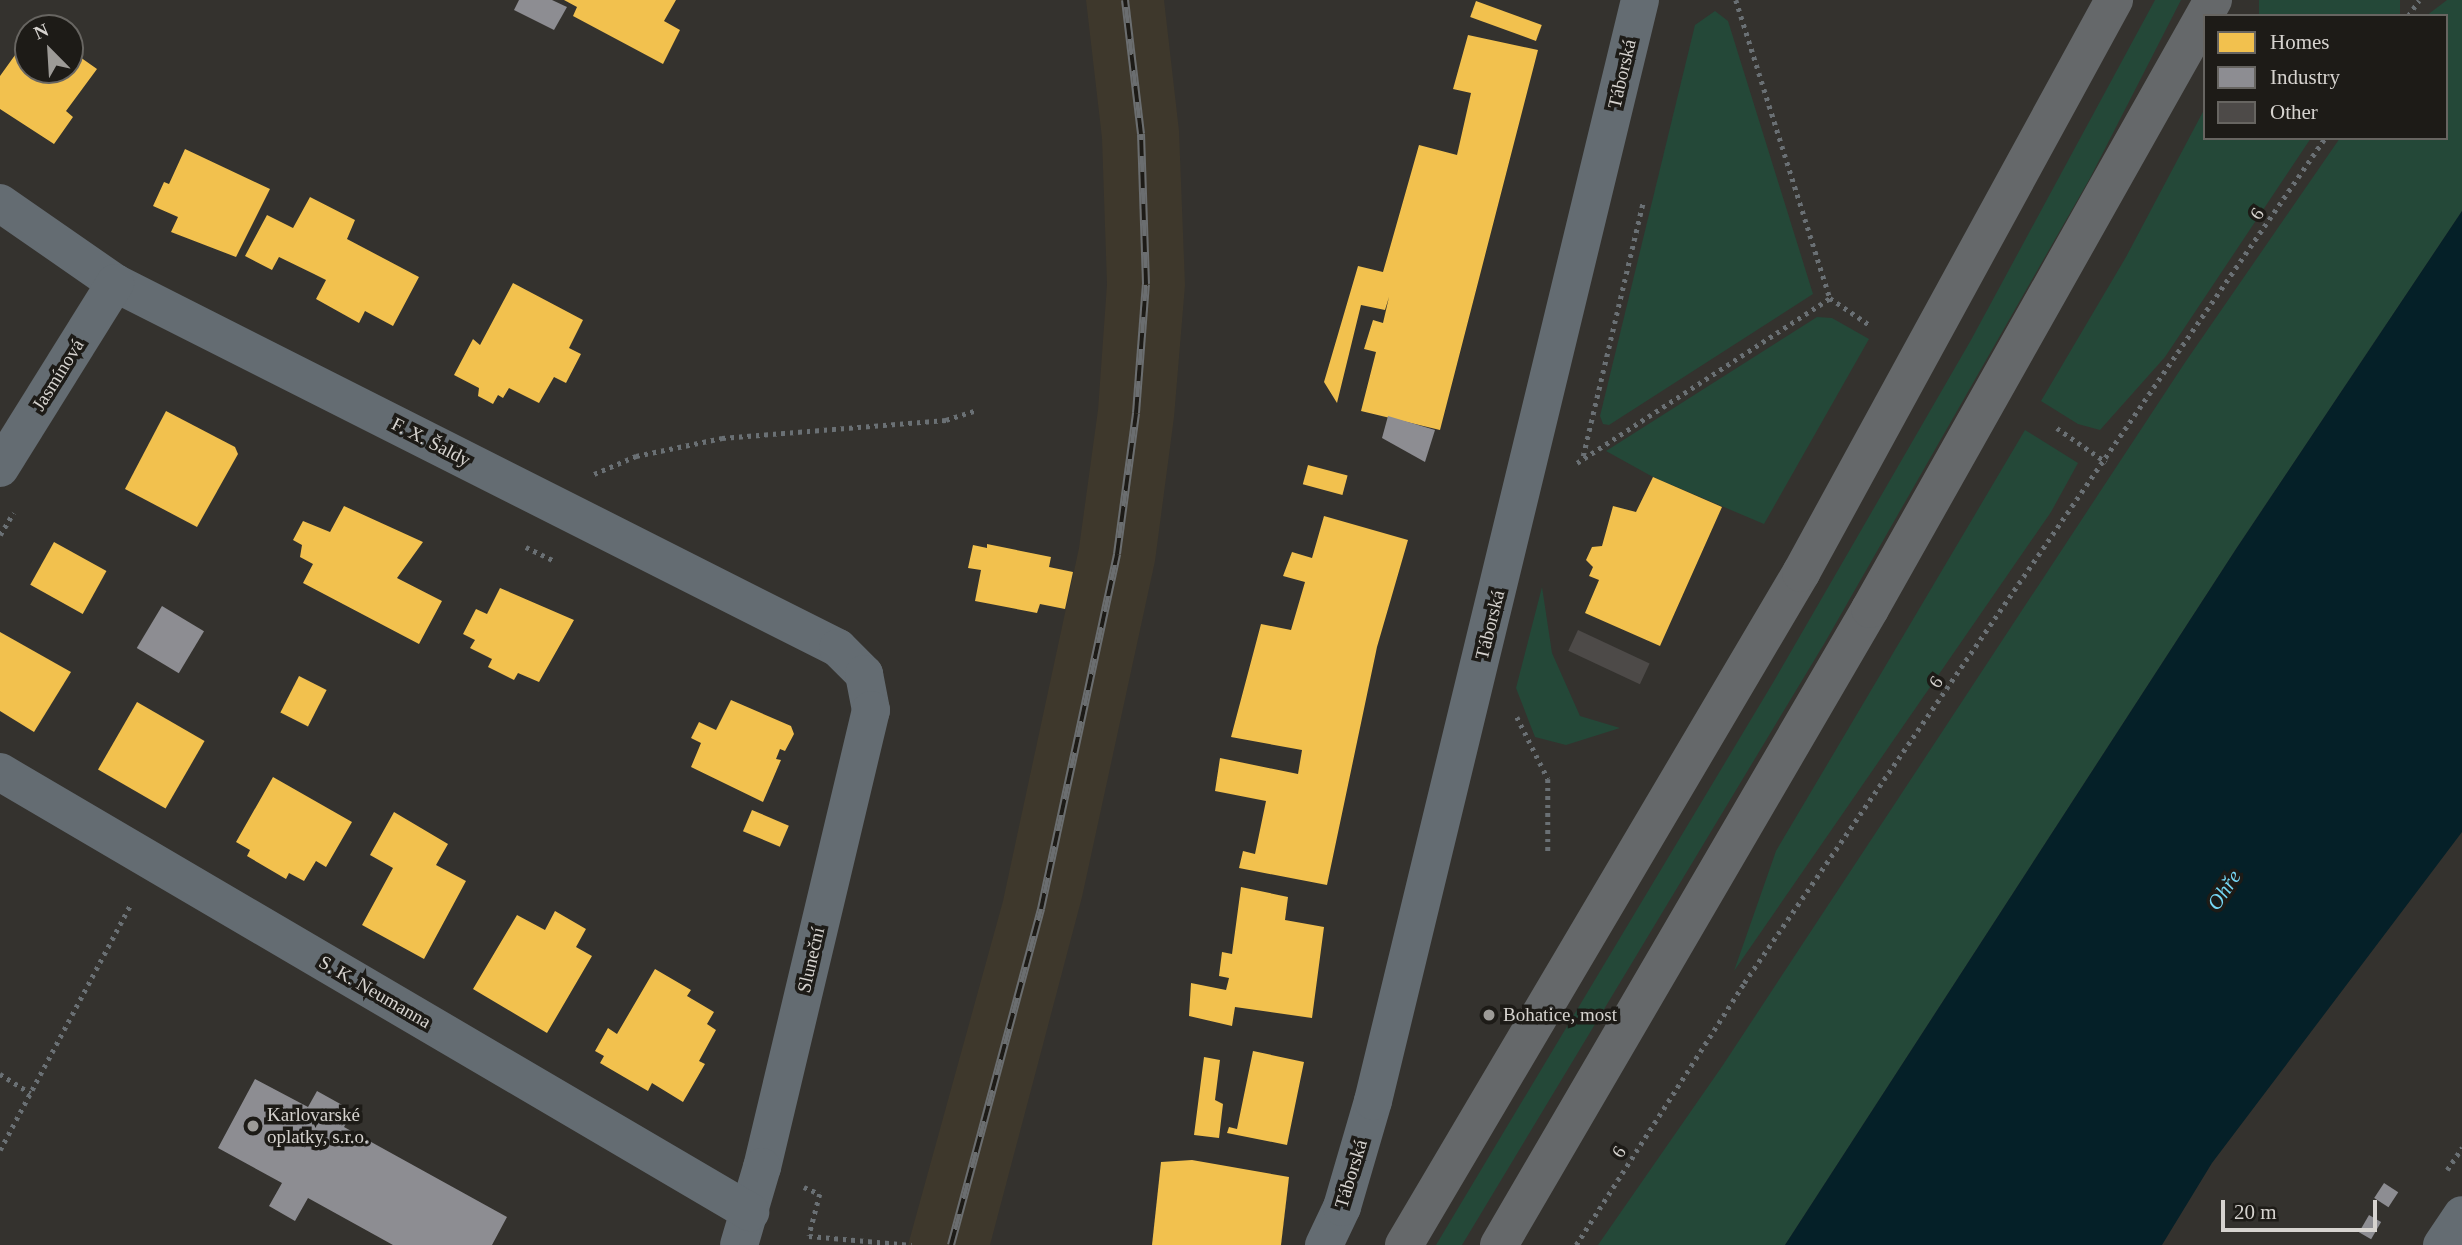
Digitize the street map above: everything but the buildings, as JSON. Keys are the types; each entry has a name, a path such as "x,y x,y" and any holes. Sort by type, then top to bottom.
{"highway":[{"path":"1404,1245 1801,573 2114,0"},
{"path":"1499,1245 1870,609 2203,18"}],"street":[{"name":"Táborská","path":"1324,1245 1342,1207 1373,1101 1640,0"},
{"name":"F. X. Šaldy","path":"0,203 115,283 838,648 864,674"},
{"name":"Jasmínová","path":"0,468 115,283"},
{"name":"Sluneční","path":"744,1228 762,1167 871,710 864,674"},
{"name":"S. K. Neumanna","path":"0,772 744,1228"},
{"path":"2442,1245 2462,1215"}],"path":[{"path":"1736,0 1830,298 1871,326"},
{"name":"6","path":"1576,1245 1744,983 2106,463 2324,140"},
{"path":"1583,456 1646,188"},
{"path":"1574,466 1583,456 1830,298"},
{"path":"555,505 597,471 636,456 722,438 946,420 977,410"},
{"path":"2057,428 2106,463"},
{"path":"0,535 14,511"},
{"path":"514,541 564,565"},
{"path":"1514,706 1548,779 1548,852"},
{"path":"0,1150 136,894"},
{"path":"0,1074 30,1093"},
{"path":"762,1167 820,1194 808,1236 912,1245"}],"shaded area":[{"path":"1086,0 1164,0 1179,131 1185,285 1174,417 1155,561 1082,897 990,1245 908,1245 1003,901 1079,548 1098,410 1107,284 1102,138"}],"green space":[{"path":"2155,0 2181,0 2090,178 1824,644 1462,1245 1436,1245 1774,681 1971,340"},
{"path":"2259,0 2400,0 2400,14 2259,14"},
{"path":"2447,0 2462,0 2462,211 2236,549 1785,1245 1598,1245 1723,1065 2184,364 2339,140 2448,140 2448,14 2429,14"},
{"path":"1715,11 1728,21 1813,294 1609,425 1603,424 1600,416 1695,25"},
{"path":"2203,112 2203,140 2310,140 2165,357 2100,430 2078,424 2041,401 2126,257"},
{"path":"1817,317 1832,318 1869,339 1764,524 1653,477 1606,451"},
{"path":"2025,430 2078,463 2051,512 1734,971 1776,851"},
{"path":"1542,587 1552,653 1580,716 1620,728 1566,745 1535,737 1516,688"}],"water":[{"name":"Ohře","path":"2462,211 2462,832 2212,1163 2162,1245 1785,1245 2236,549"}],"railway":[{"path":"951,1245 1041,909 1117,554 1136,413 1146,284 1141,134 1125,0"}],"place":[{"name":"Bohatice, most","path":"1489,1015"},
{"name":"Karlovarské oplatky, s.r.o.","path":"253,1126"}]}
